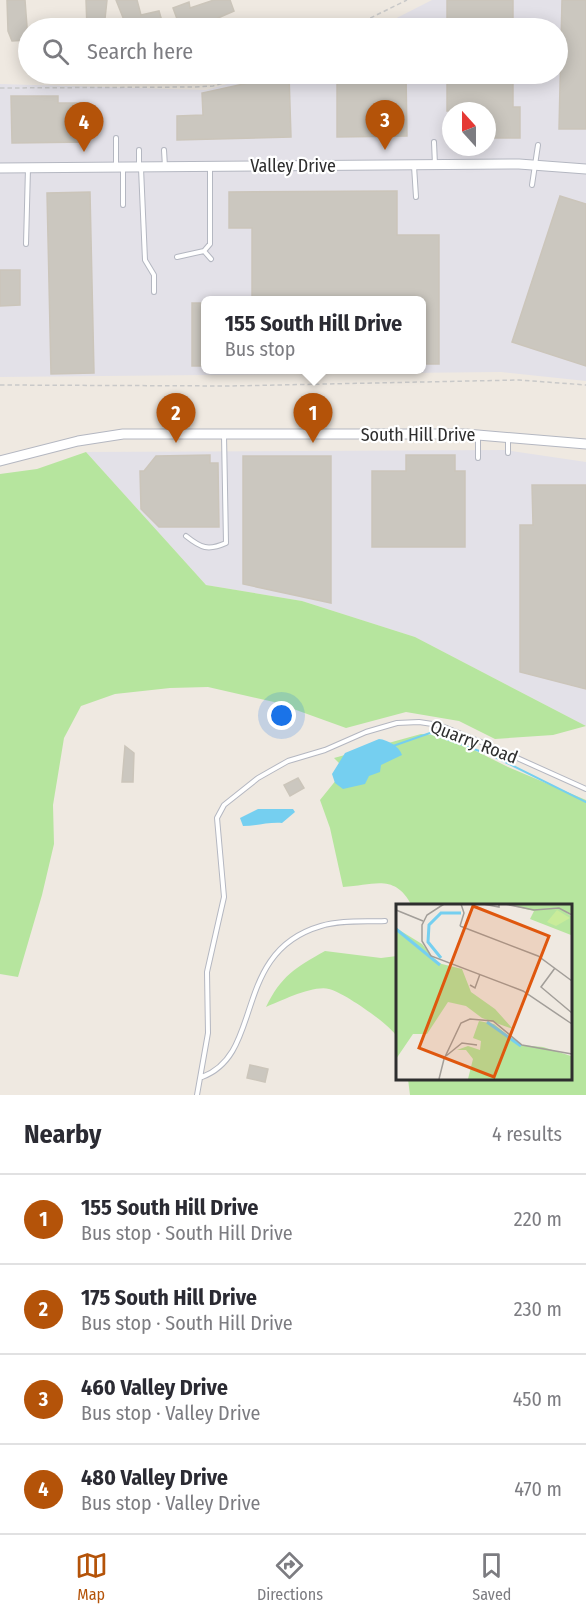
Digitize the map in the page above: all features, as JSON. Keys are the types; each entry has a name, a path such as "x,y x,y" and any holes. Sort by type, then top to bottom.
{"street":[{"name":"Valley Drive","path":"0,168 537,165 586,169"},
{"name":"South Hill Drive","path":"0,462 105,436 478,435 586,444"}],"lane":[{"path":"116,138 123,205"},
{"path":"434,142 435,165"},
{"path":"532,186 537,165 538,145"},
{"path":"139,150 144,207 145,260 154,275 154,292"},
{"path":"165,150 165,167"},
{"path":"414,165 416,197"},
{"path":"177,257 204,251 210,244 210,166"},
{"path":"26,244 28,168"},
{"path":"204,251 211,259"},
{"path":"186,536 199,547 212,549 226,543 224,434"},
{"path":"478,435 478,458"},
{"path":"508,436 508,453"},
{"name":"Quarry Road","path":"201,1077 208,1033 207,972 224,897 217,825 219,811 273,769 302,756 325,750 383,727 408,722 430,723 486,744 586,789"},
{"path":"197,1095 201,1077 216,1072 227,1061 258,981 282,947 304,932 322,926 385,921"}],"path":[{"path":"370,18 407,0"},
{"path":"0,88 205,86 214,84"},
{"path":"0,386 230,386 519,380 586,385"}],"shaded area":[{"path":"432,0 586,0 586,381 501,372 426,373 426,296 201,296 201,374 301,374 0,377 0,84 206,90 227,84 568,84 568,18 397,18"},
{"path":"504,450 586,462 586,726 415,637 302,601 206,585 86,452"}],"green space":[{"path":"86,452 206,585 302,601 415,637 586,726 553,735 495,739 459,721 406,712 346,728 274,702 208,687 170,688 115,694 81,706 64,738 53,805 54,844 18,977 0,974 0,474 37,469"},
{"path":"421,734 446,736 508,767 586,800 586,1095 410,1095 408,1080 571,1080 571,904 411,904 399,889 391,885 374,883 343,887 330,828 320,800 345,769 334,758"},
{"path":"325,951 381,958 396,956 396,1036 366,1010 345,996 329,989 306,991 266,1007 283,980"}],"water":[{"path":"379,739 393,744 402,755 381,765 380,772 369,776 365,784 343,789 335,783 332,774 345,753"},
{"path":"258,809 293,809 295,812 282,823 243,826 240,818"}],"building":[{"path":"7,0 25,0 26,18 18,18 18,41 12,41 8,31"},
{"path":"86,0 107,0 105,18 87,18"},
{"path":"116,0 137,0 141,15 159,11 161,18 123,18"},
{"path":"214,0 230,0 234,11 218,18 177,18 173,8 189,2 190,8"},
{"path":"447,0 513,0 513,18 447,18"},
{"path":"562,0 586,0 586,129 559,129 560,84 568,84 568,18 562,18"},
{"path":"243,84 289,84 291,137 177,140 177,116 203,115 202,93"},
{"path":"337,84 406,84 407,136 337,137"},
{"path":"447,84 513,84 513,107 520,107 520,138 496,138 496,102 447,102"},
{"path":"11,96 58,96 58,103 89,103 89,142 12,143"},
{"path":"397,191 397,235 439,235 439,364 426,364 426,296 252,296 252,228 229,228 229,192"},
{"path":"90,192 94,373 51,374 47,193"},
{"path":"560,196 586,204 586,366 512,342"},
{"path":"0,270 20,270 20,305 0,306"},
{"path":"192,303 201,303 201,366 192,366"},
{"path":"210,455 210,463 218,463 219,527 159,527 141,509 140,471 144,471 156,456"},
{"path":"406,455 455,455 455,471 465,471 465,547 372,547 372,471 406,471"},
{"path":"243,456 331,456 331,603 243,584"},
{"path":"532,485 586,485 586,689 520,672 520,525 533,525"},
{"path":"125,746 134,753 133,782 122,782"},
{"path":"298,778 304,788 290,796 284,785"},
{"path":"250,1065 268,1069 265,1082 247,1078"}],"waterway":[{"path":"393,746 430,733 493,756 586,802"}],"place":[{"name":"460 Valley Drive","path":"385,150"},
{"name":"480 Valley Drive","path":"84,152"},
{"name":"175 South Hill Drive","path":"176,443"},
{"name":"155 South Hill Drive","path":"313,443"}]}
